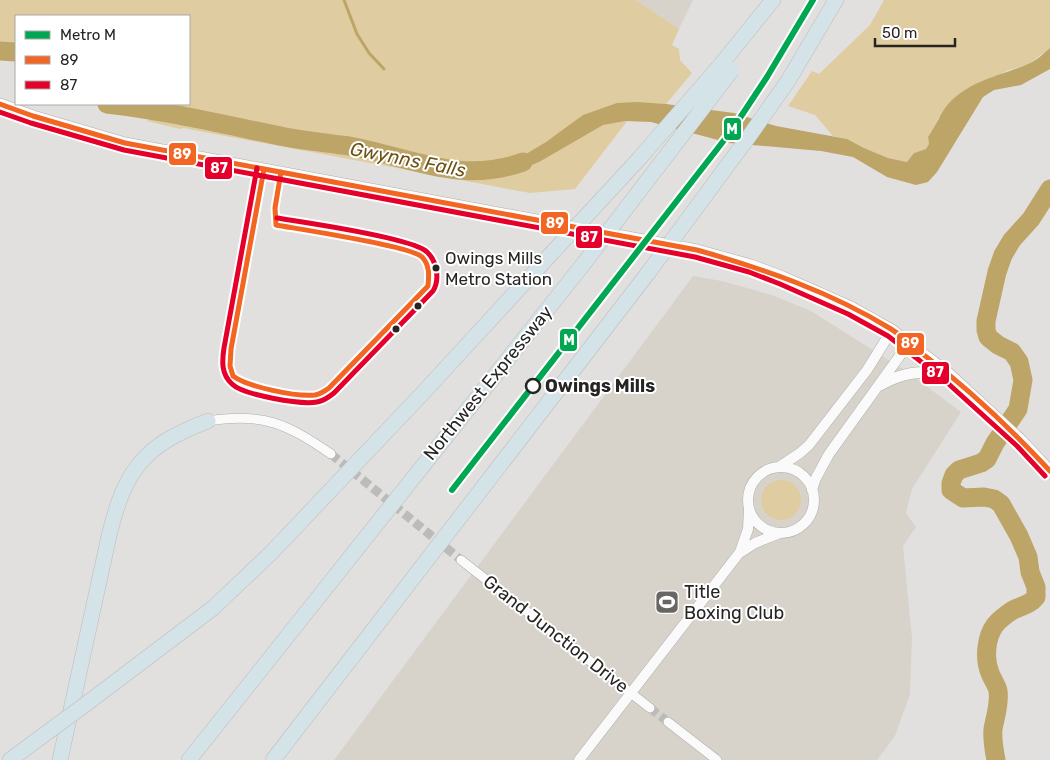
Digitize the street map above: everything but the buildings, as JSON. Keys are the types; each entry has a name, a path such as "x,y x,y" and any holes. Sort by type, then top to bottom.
{"highway":[{"path":"10,760 213,608 271,553 725,69 773,0"},
{"name":"Northwest Expressway","path":"189,760 585,262 777,0"},
{"path":"273,760 648,273 788,81 836,0"},
{"path":"60,760 115,509 123,490 140,461 150,452 183,431 208,421"}],"main road":[{"path":"0,104 33,116 125,143 697,250 751,265 851,307 892,330 947,372 1022,441 1050,470"},
{"path":"880,384 903,374 947,372"}],"street":[{"path":"779,467 800,453 812,441 866,370 892,330"},
{"path":"812,490 816,478 829,454 909,342"},
{"path":"208,421 228,418 262,419 297,433 331,454"},
{"path":"579,760 632,694 740,552 748,529 748,497 751,486 757,477 766,470 779,467 790,468 800,472 808,480 812,490 814,504 811,514 796,529 755,543 740,552"},
{"path":"749,509 754,519 762,527 780,533"},
{"name":"Grand Junction Drive","path":"461,560 650,708"},
{"path":"668,722 717,760"}],"shaded area":[{"path":"0,0 636,0 679,29 672,45 679,49 680,60 692,73 666,104 641,103 575,189 530,193 183,128 180,129 147,121 167,105 190,105 190,15 15,15 15,49 0,45"},
{"path":"636,0 693,0 679,29"},
{"path":"884,0 1050,0 1050,48 1029,64 1006,71 938,118 934,130 928,137 929,144 926,149 914,153 907,162 888,158 847,139 833,136 815,115 788,106 812,71 819,74 870,25"},
{"name":"Gwynns Falls","path":"1050,48 1050,69 1021,85 994,90 983,97 937,172 928,182 916,185 887,177 853,157 821,151 729,143 651,122 625,121 603,125 539,162 509,174 498,170 504,162 521,157 546,142 583,115 617,103 637,102 734,113 776,126 847,139 888,158 907,162 914,153 926,149 929,144 928,137 941,114 947,105 959,94 978,83 1031,63"},
{"path":"693,276 722,281 772,295 811,311 906,371 961,412 912,489 906,513 916,527 903,546 912,638 910,694 895,736 877,760 334,760"},
{"path":"785,480 792,483 798,489 801,500 800,508 792,517 785,520 777,520 770,517 762,508 761,496 764,489 773,481"}],"waterway":[{"path":"344,0 357,34 369,53 384,69"},
{"name":"Gwynns Falls","path":"0,51 15,52"},
{"name":"Gwynns Falls","path":"115,105 175,114 293,138 349,146 435,167 456,170 478,171 523,162"},
{"path":"996,760 993,745 993,729 998,696 988,667 988,642 992,630 999,621 1013,610 1034,600 1036,597 1036,587 1030,572 1028,557 1019,536 1001,504 994,499 984,497 963,498 951,490 951,483 954,475 959,470 981,463 987,459 995,443 1018,409 1023,380 1019,362 1012,352 988,337 986,321 997,272 1003,255 1012,240 1031,219 1050,189"}],"tunnel":[{"path":"331,454 461,560"},
{"path":"650,708 668,722"}],"metro line":[{"name":"M","path":"452,490 732,130 767,77 813,0"}],"transit line":[{"name":"89","path":"0,104 33,116 125,143 697,250 747,265 821,293 868,316 895,332 973,396 1005,425 1050,471"},
{"name":"87","path":"0,112 124,150 695,257 749,272 848,314 888,336 942,378 1017,446 1045,476"},
{"name":"87","path":"257,168 224,348 224,372 232,384 248,392 286,401 309,403 320,401 334,393 433,291 437,276 435,265 427,252 402,241 357,231 277,218"},
{"name":"89","path":"264,169 231,349 230,366 233,376 249,384 285,393 315,395 329,388 428,286 428,271 425,260 422,257 398,248 276,225 275,208 281,172"}],"place":[{"name":"Owings Mills Metro Station","path":"436,268"},
{"name":"Owings Mills","path":"533,386"},
{"name":"Title Boxing Club","path":"667,602"}]}
